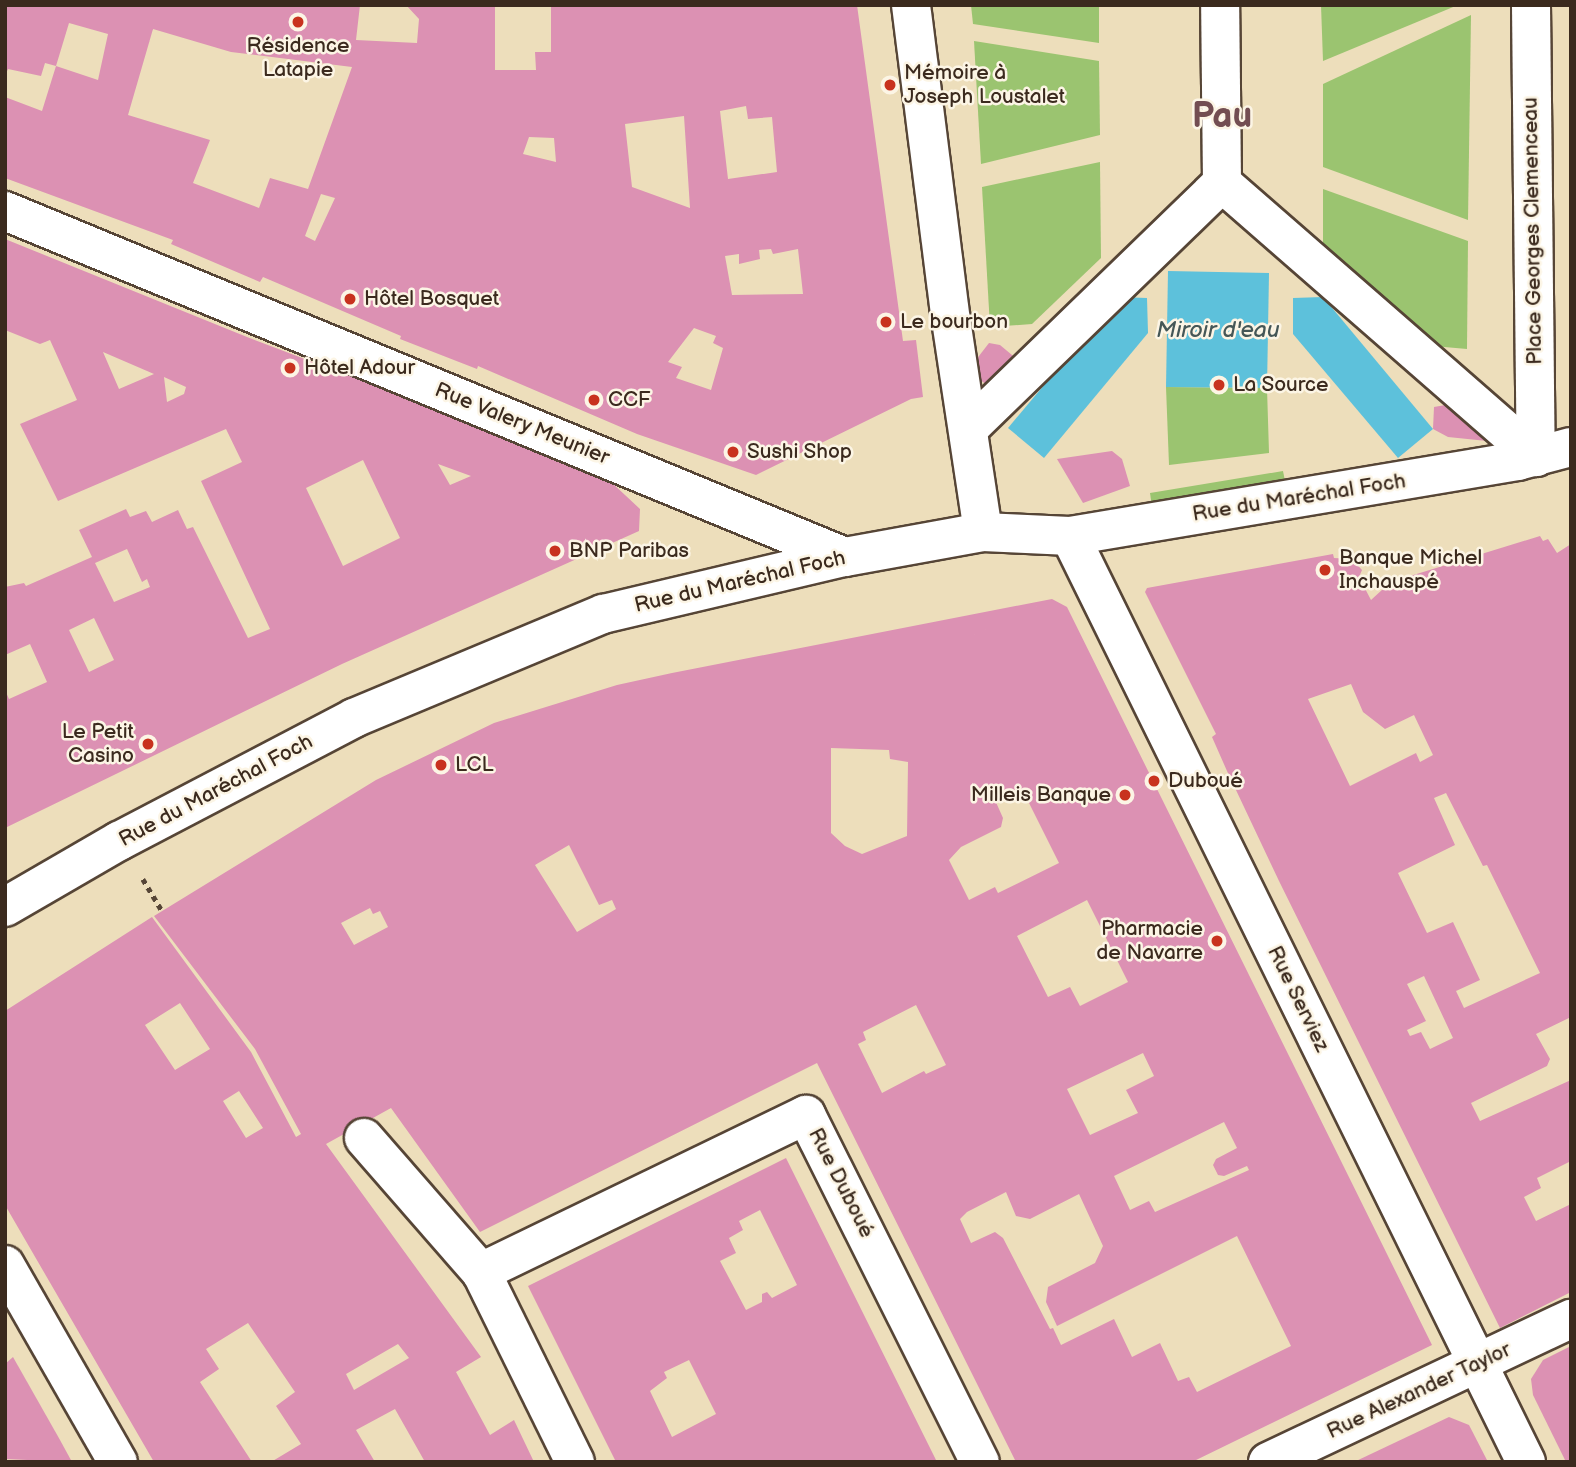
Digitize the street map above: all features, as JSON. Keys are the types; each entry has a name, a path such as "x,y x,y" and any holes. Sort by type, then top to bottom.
{"street":[{"path":"911,5 983,532"},
{"path":"968,429 1222,183 1220,5"},
{"name":"Place Georges Clemenceau","path":"1531,5 1554,452"},
{"path":"1222,183 1554,452"},
{"name":"Rue Valery Meunier","path":"5,211 845,557"},
{"name":"Rue du Maréchal Foch","path":"5,907 119,841 354,718 590,619 845,557 983,532 1070,536 1554,452"},
{"name":"Rue Serviez","path":"1070,536 1526,1462"},
{"name":"Rue Duboué","path":"481,1272 806,1115 980,1462"},
{"path":"364,1138 481,1272 575,1462"},
{"path":"5,1265 118,1462"},
{"name":"Rue Alexander Taylor","path":"1268,1462 1571,1319"}],"green space":[{"path":"971,5 1099,5 1099,43 973,24"},
{"path":"1321,5 1458,5 1323,61"},
{"path":"1471,15 1468,220 1323,167 1323,84"},
{"path":"974,41 1099,61 1100,135 981,164"},
{"path":"1100,162 1101,258 1032,324 990,327 982,187"},
{"path":"1323,189 1468,241 1467,349 1433,346 1323,253"},
{"path":"1166,387 1267,388 1269,453 1169,465"},
{"path":"1283,471 1286,486 1152,507 1150,493"}],"water":[{"name":"Miroir d'eau","path":"1168,271 1269,273 1267,388 1166,387"},
{"path":"1118,297 1147,298 1148,333 1044,458 1008,428"},
{"path":"1323,297 1433,429 1398,458 1293,334 1293,298"}],"building":[{"path":"5,5 360,5 356,40 417,43 419,19 406,5 495,5 495,70 536,70 535,52 551,52 551,5 857,5 903,341 916,340 923,397 911,399 756,475 637,434 478,366 477,369 400,339 401,336 263,277 260,282 171,244 173,240 5,178 5,97 42,111 56,66 45,63 41,76 8,69 5,76","holes":["69,23 108,34 98,80 56,66","153,29 231,52 352,67 308,189 270,178 259,208 193,183 210,140 128,115","746,106 748,119 772,117 777,172 728,179 720,111","684,116 690,208 632,187 625,124","529,137 554,138 556,162 523,154","321,194 335,198 315,241 305,236","771,249 773,254 798,249 803,294 732,295 725,256 739,254 739,264 760,259 759,250","694,328 716,336 713,343 723,348 711,390 676,378 682,367 668,362"]},
{"path":"5,239 247,337 586,466 610,481 640,509 639,531 342,664 5,828 5,690 9,699 47,682 30,644 5,655 5,587 24,583 26,586 92,557 79,530 126,509 130,517 146,511 152,522 178,510 187,529 193,527 248,638 270,629 201,481 242,462 226,429 58,501 20,424 77,400 50,340 40,344 5,330","holes":["103,352 154,374 119,389","164,377 186,387 184,394 167,402","363,460 400,538 343,566 306,488","438,464 471,476 450,485","127,549 142,582 147,579 150,587 114,602 95,563","94,618 114,660 89,672 69,630"]},
{"path":"989,343 1000,345 1018,360 993,390 974,375 972,365"},
{"path":"1485,398 1490,414 1487,441 1448,437 1433,429 1434,407"},
{"path":"1112,451 1122,459 1130,486 1083,503 1057,459"},
{"path":"1540,536 1543,541 1548,539 1557,553 1571,544 1571,1017 1536,1034 1550,1059 1547,1066 1471,1103 1480,1121 1571,1080 1571,1161 1537,1178 1541,1188 1524,1197 1536,1221 1571,1204 1571,1292 1500,1328 1279,881 1212,737 1216,734 1145,592 1147,588 1333,554 1334,558 1352,559 1362,570 1359,577 1371,600 1383,589 1381,585","holes":["1351,684 1363,712 1385,729 1414,715 1433,755 1420,762 1416,753 1350,786 1308,699","1446,793 1483,866 1487,865 1540,973 1464,1008 1456,991 1480,980 1453,922 1427,933 1398,873 1455,845 1434,798","1424,976 1453,1038 1430,1049 1421,1032 1410,1036 1407,1030 1426,1021 1407,984"]},
{"path":"1052,599 1067,607 1432,1345 1192,1462 1016,1462 817,1063 480,1232 391,1108 326,1144 481,1357 456,1372 490,1435 514,1420 534,1462 425,1462 395,1409 356,1430 375,1462 271,1462 301,1444 276,1406 295,1392 248,1323 206,1349 219,1369 200,1382 252,1462 154,1462 5,1205 5,1011 152,917 251,1052 296,1137 301,1134 255,1049 154,916 376,780 494,723 617,685","holes":["831,748 889,750 890,759 908,762 907,836 862,854 845,846 831,833","1015,791 1026,797 1059,863 998,893 995,887 969,900 949,860 961,847 1001,827 1003,818 995,800","569,845 599,905 612,900 616,909 577,932 535,865","1087,900 1128,982 1080,1006 1070,987 1048,997 1017,936","370,908 373,914 380,911 388,927 354,945 341,923","180,1003 210,1049 175,1070 145,1025","916,1005 946,1065 926,1074 924,1071 882,1093 858,1044 866,1040 863,1032","1143,1053 1154,1076 1126,1090 1138,1113 1090,1135 1067,1089","239,1091 263,1128 246,1138 223,1101","1224,1122 1237,1148 1216,1159 1213,1165 1218,1175 1224,1176 1247,1166 1249,1170 1155,1212 1149,1201 1130,1210 1114,1176","1006,1192 1016,1216 1030,1219 1079,1194 1103,1246 1095,1263 1048,1287 1046,1302 1057,1326 1237,1236 1291,1346 1197,1392 1189,1377 1178,1381 1160,1343 1132,1357 1114,1319 1061,1345 1003,1238 995,1232 971,1243 960,1219 967,1212","398,1344 409,1358 354,1390 346,1374"]},
{"path":"786,1158 937,1462 616,1462 528,1286","holes":["760,1210 797,1285 772,1298 767,1292 762,1294 762,1302 746,1310 720,1261 736,1253 729,1238 743,1230 739,1221","689,1360 716,1414 672,1437 650,1391 667,1378 664,1372"]},
{"path":"1571,1346 1571,1462 1566,1462 1533,1395 1531,1379 1543,1360"},
{"path":"13,1357 72,1462 5,1459 5,1364"},
{"path":"1449,1417 1469,1425 1488,1462 1354,1462"}],"place":[{"name":"Résidence Latapie","path":"298,22"},
{"name":"Mémoire à Joseph Loustalet","path":"890,85"},
{"name":"Hôtel Bosquet","path":"350,299"},
{"name":"Le bourbon","path":"886,322"},
{"name":"Hôtel Adour","path":"290,368"},
{"name":"La Source","path":"1219,385"},
{"name":"CCF","path":"594,400"},
{"name":"Sushi Shop","path":"733,452"},
{"name":"BNP Paribas","path":"555,551"},
{"name":"Banque Michel Inchauspé","path":"1325,570"},
{"name":"Le Petit Casino","path":"148,744"},
{"name":"LCL","path":"441,765"},
{"name":"Duboué","path":"1154,781"},
{"name":"Milleis Banque","path":"1125,795"},
{"name":"Pharmacie de Navarre","path":"1217,941"}],"district":[{"name":"Pau","path":"1222,117"}]}
